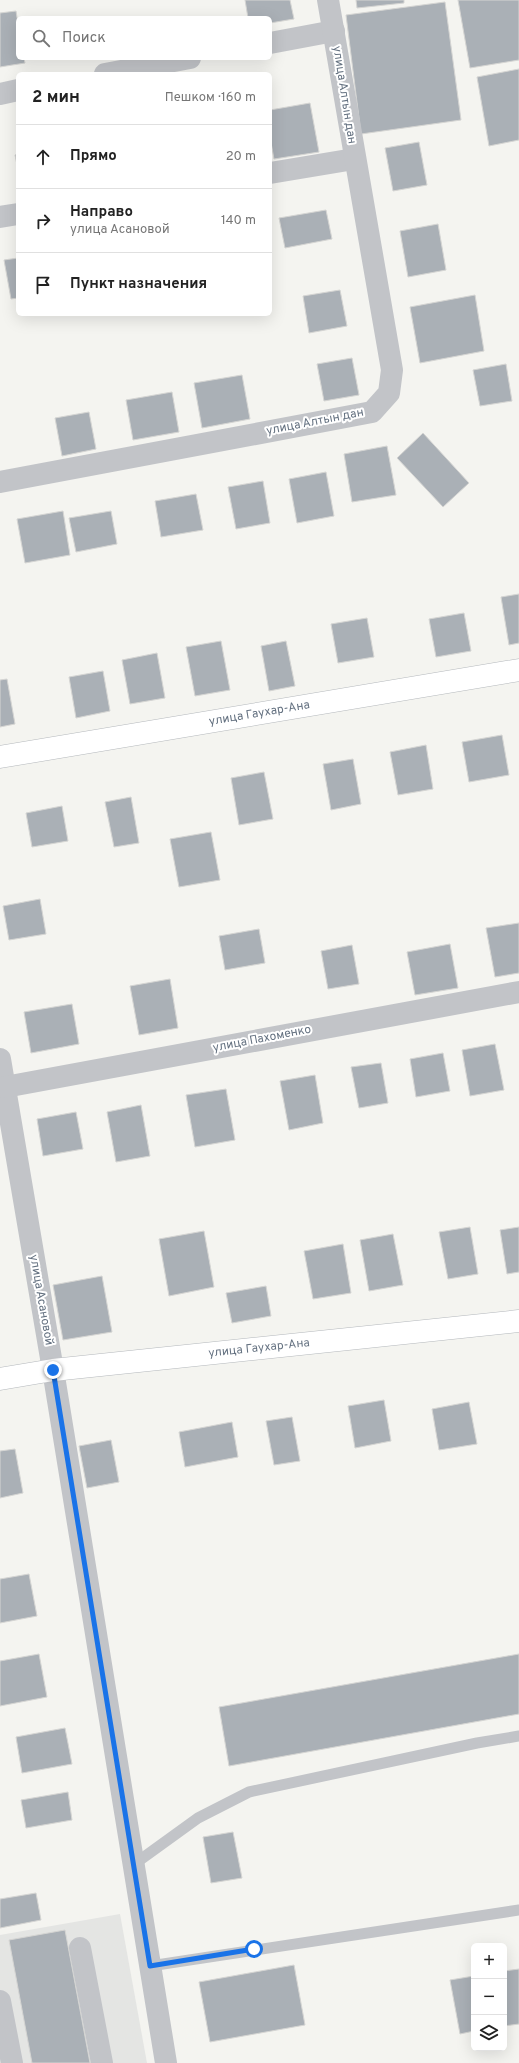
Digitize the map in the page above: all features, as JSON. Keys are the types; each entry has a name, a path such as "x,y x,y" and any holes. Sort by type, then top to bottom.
{"street":[{"name":"улица Алтын дан","path":"0,482 372,412 389,393 392,370 354,159 328,0"},
{"name":"улица Алтын дан","path":"272,43 334,31"},
{"path":"116,72 179,60"},
{"path":"0,94 16,90"},
{"name":"улица Алтын дан","path":"272,173 354,159"},
{"path":"0,217 16,214"},
{"name":"улица Гаухар-Ана","path":"0,757 519,670"},
{"name":"улица Пахоменко","path":"5,1087 519,992"},
{"name":"улица Асановой","path":"0,1059 53,1370 166,2063"},
{"name":"улица Гаухар-Ана","path":"0,1379 53,1370 519,1322"},
{"path":"80,1948 102,2063"},
{"path":"0,2001 12,2063"}],"lane":[{"path":"133,1865 198,1818 249,1792 462,1746 519,1736"},
{"path":"150,1966 519,1910"}],"shaded area":[{"path":"120,1914 147,2063 0,2063 0,1935"}],"building":[{"path":"245,0 290,0 294,19 272,23 272,16 248,16"},
{"path":"356,0 404,0 404,3 357,8"},
{"path":"458,0 519,0 519,60 470,68"},
{"path":"445,2 461,120 361,134 346,15"},
{"path":"16,11 16,60 24,60 25,63 0,67 0,13"},
{"path":"519,69 519,140 489,146 477,77"},
{"path":"310,103 319,152 274,159 272,148 272,110"},
{"path":"419,142 427,185 393,191 385,148"},
{"path":"326,210 332,239 285,248 279,218"},
{"path":"438,224 446,270 408,277 400,231"},
{"path":"16,258 16,298 11,299 4,260"},
{"path":"340,290 347,326 309,333 303,296"},
{"path":"475,295 484,351 420,363 410,307"},
{"path":"352,358 359,395 324,401 317,364"},
{"path":"506,364 512,401 480,406 473,370"},
{"path":"242,375 250,419 202,428 194,383"},
{"path":"172,392 179,432 133,440 126,400"},
{"path":"89,412 96,449 62,456 55,418"},
{"path":"423,433 469,483 443,507 397,458"},
{"path":"387,446 396,495 352,502 344,454"},
{"path":"326,472 334,516 297,523 289,479"},
{"path":"263,481 270,523 236,529 228,487"},
{"path":"196,494 203,530 161,537 155,501"},
{"path":"63,511 70,555 25,563 17,519"},
{"path":"111,511 117,544 76,552 69,518"},
{"path":"519,594 519,643 509,645 501,597"},
{"path":"464,613 471,651 436,657 429,619"},
{"path":"367,618 374,657 338,663 331,624"},
{"path":"221,641 230,690 195,696 186,647"},
{"path":"286,641 295,686 269,691 261,646"},
{"path":"157,653 165,698 130,704 122,660"},
{"path":"103,671 110,711 76,718 69,677"},
{"path":"7,679 15,724 0,727 0,680"},
{"path":"502,735 509,775 469,782 462,742"},
{"path":"426,745 433,789 398,795 390,752"},
{"path":"353,759 361,804 331,810 323,764"},
{"path":"264,772 273,819 239,825 231,778"},
{"path":"131,797 139,843 114,847 105,802"},
{"path":"62,806 68,841 32,847 26,813"},
{"path":"211,832 220,880 179,887 170,839"},
{"path":"40,899 46,934 9,940 3,906"},
{"path":"519,923 519,973 495,977 486,928"},
{"path":"259,929 265,963 225,970 219,936"},
{"path":"450,944 458,988 415,995 407,952"},
{"path":"352,945 359,984 328,989 321,951"},
{"path":"170,979 178,1028 139,1035 130,986"},
{"path":"72,1004 79,1044 31,1053 24,1012"},
{"path":"495,1044 504,1090 470,1096 462,1050"},
{"path":"443,1053 450,1091 416,1097 410,1059"},
{"path":"381,1063 388,1103 359,1108 351,1067"},
{"path":"315,1075 323,1123 289,1130 280,1081"},
{"path":"226,1089 235,1140 195,1147 186,1095"},
{"path":"141,1105 150,1156 116,1162 107,1112"},
{"path":"76,1112 83,1149 43,1156 37,1119"},
{"path":"470,1227 478,1274 448,1279 439,1232"},
{"path":"519,1227 519,1272 507,1274 500,1230"},
{"path":"204,1231 214,1287 169,1296 159,1239"},
{"path":"393,1234 403,1285 369,1291 360,1240"},
{"path":"343,1244 351,1293 313,1299 304,1251"},
{"path":"102,1276 112,1332 63,1340 53,1285"},
{"path":"266,1286 271,1316 232,1323 226,1293"},
{"path":"384,1400 391,1441 355,1448 348,1406"},
{"path":"469,1402 477,1444 439,1450 432,1409"},
{"path":"292,1417 300,1461 274,1465 266,1421"},
{"path":"232,1422 238,1457 185,1467 179,1432"},
{"path":"111,1440 119,1482 87,1488 79,1446"},
{"path":"15,1449 23,1493 0,1498 0,1451"},
{"path":"29,1574 37,1616 0,1623 0,1579"},
{"path":"39,1654 47,1697 0,1706 0,1661"},
{"path":"519,1654 519,1714 229,1766 219,1707"},
{"path":"65,1728 72,1764 22,1773 16,1737"},
{"path":"68,1792 72,1820 26,1828 21,1800"},
{"path":"233,1832 242,1878 211,1883 203,1837"},
{"path":"36,1893 41,1920 0,1928 0,1899"},
{"path":"65,1930 90,2063 32,2063 9,1940"},
{"path":"294,1965 305,2025 210,2042 199,1982"},
{"path":"519,1969 519,2024 507,2026 507,1979 507,1971"},
{"path":"471,1976 471,2032 460,2034 450,1980"}],"route":[{"path":"53,1370 150,1966 254,1949"}]}
